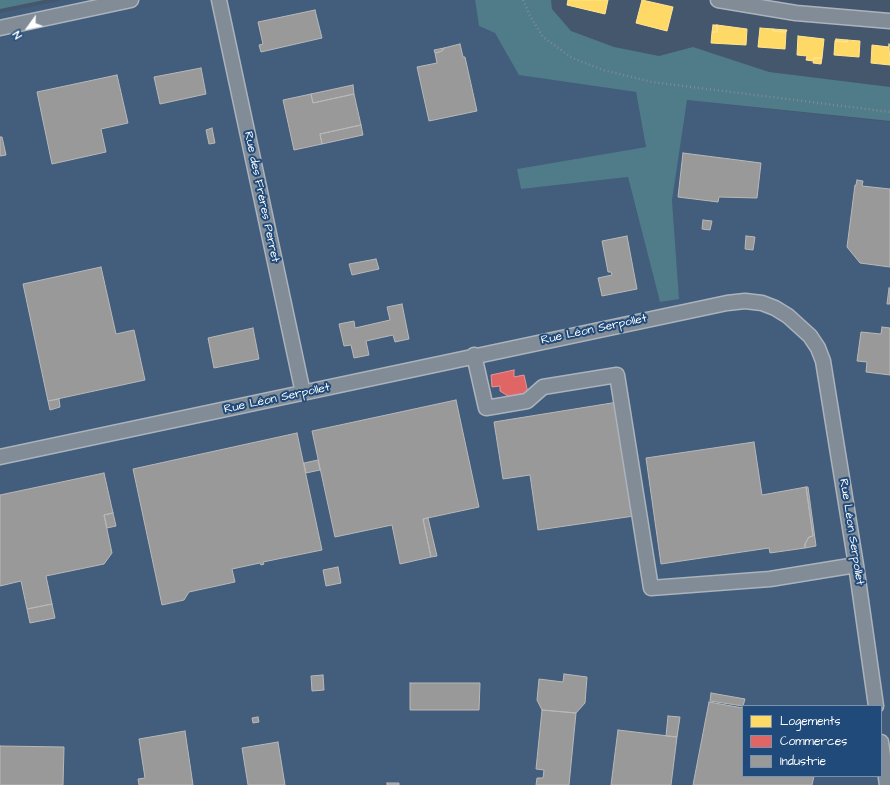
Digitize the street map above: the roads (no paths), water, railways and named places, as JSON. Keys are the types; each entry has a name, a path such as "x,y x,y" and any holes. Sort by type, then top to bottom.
{"street":[{"path":"0,28 131,0"},
{"name":"Rue des Frères Perret","path":"219,0 303,393"},
{"path":"718,0 796,13 890,21"},
{"name":"Rue Léon Serpollet","path":"0,457 474,355 726,303 745,301 762,303 775,308 810,336 818,348 823,361 856,565 876,705"},
{"path":"474,355 486,408 527,401 543,387 618,375 651,588 770,579 856,565"},
{"path":"882,749 887,785"}]}
